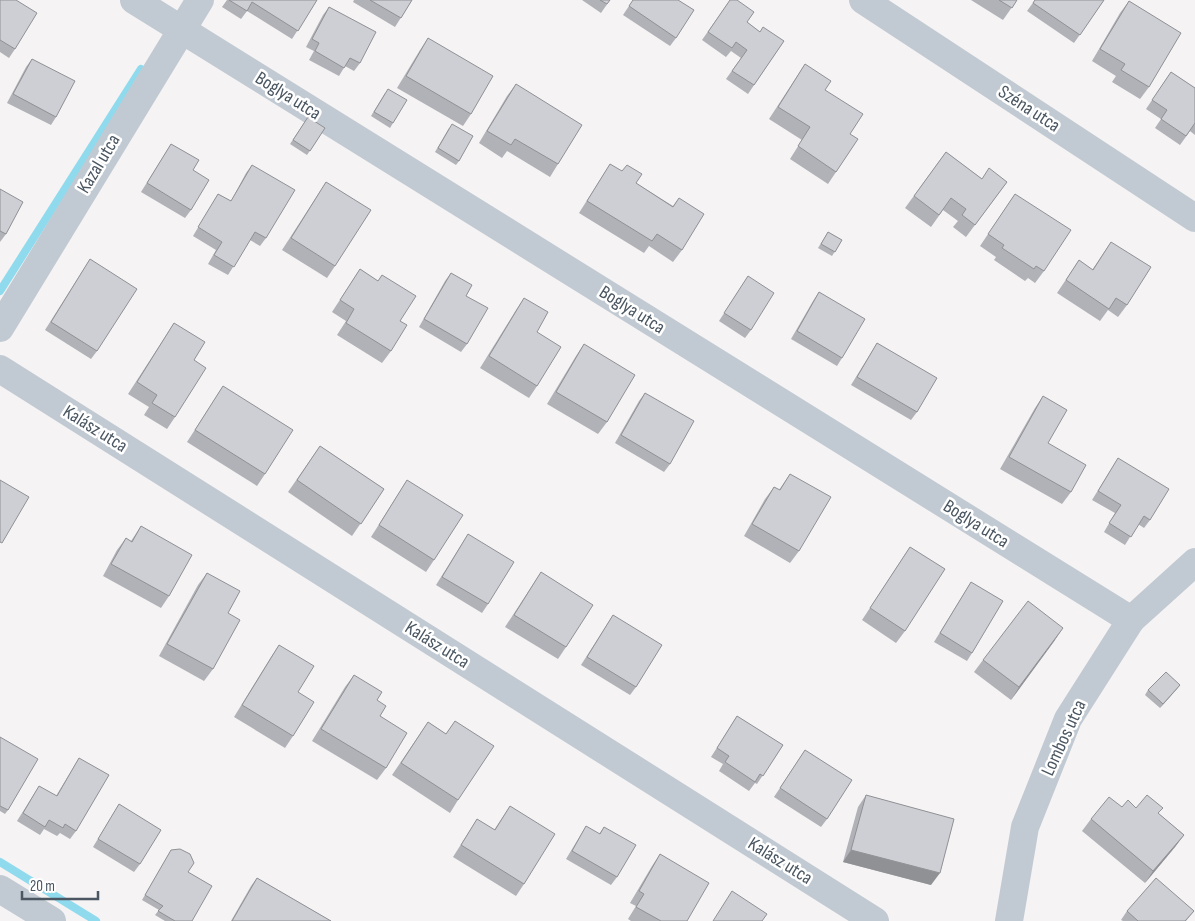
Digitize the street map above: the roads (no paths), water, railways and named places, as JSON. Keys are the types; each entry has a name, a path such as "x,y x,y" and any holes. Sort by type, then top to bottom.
{"street":[{"name":"Boglya utca","path":"134,0 1131,620"},
{"name":"Kazal utca","path":"0,328 200,0"},
{"name":"Széna utca","path":"863,0 1195,218"},
{"name":"Kalász utca","path":"0,369 875,921"},
{"name":"Lombos utca","path":"1009,921 1025,827 1068,719 1131,620 1195,562"},
{"path":"0,889 52,921"}],"waterway":[{"path":"0,291 141,69"},
{"path":"0,862 96,921"}]}
